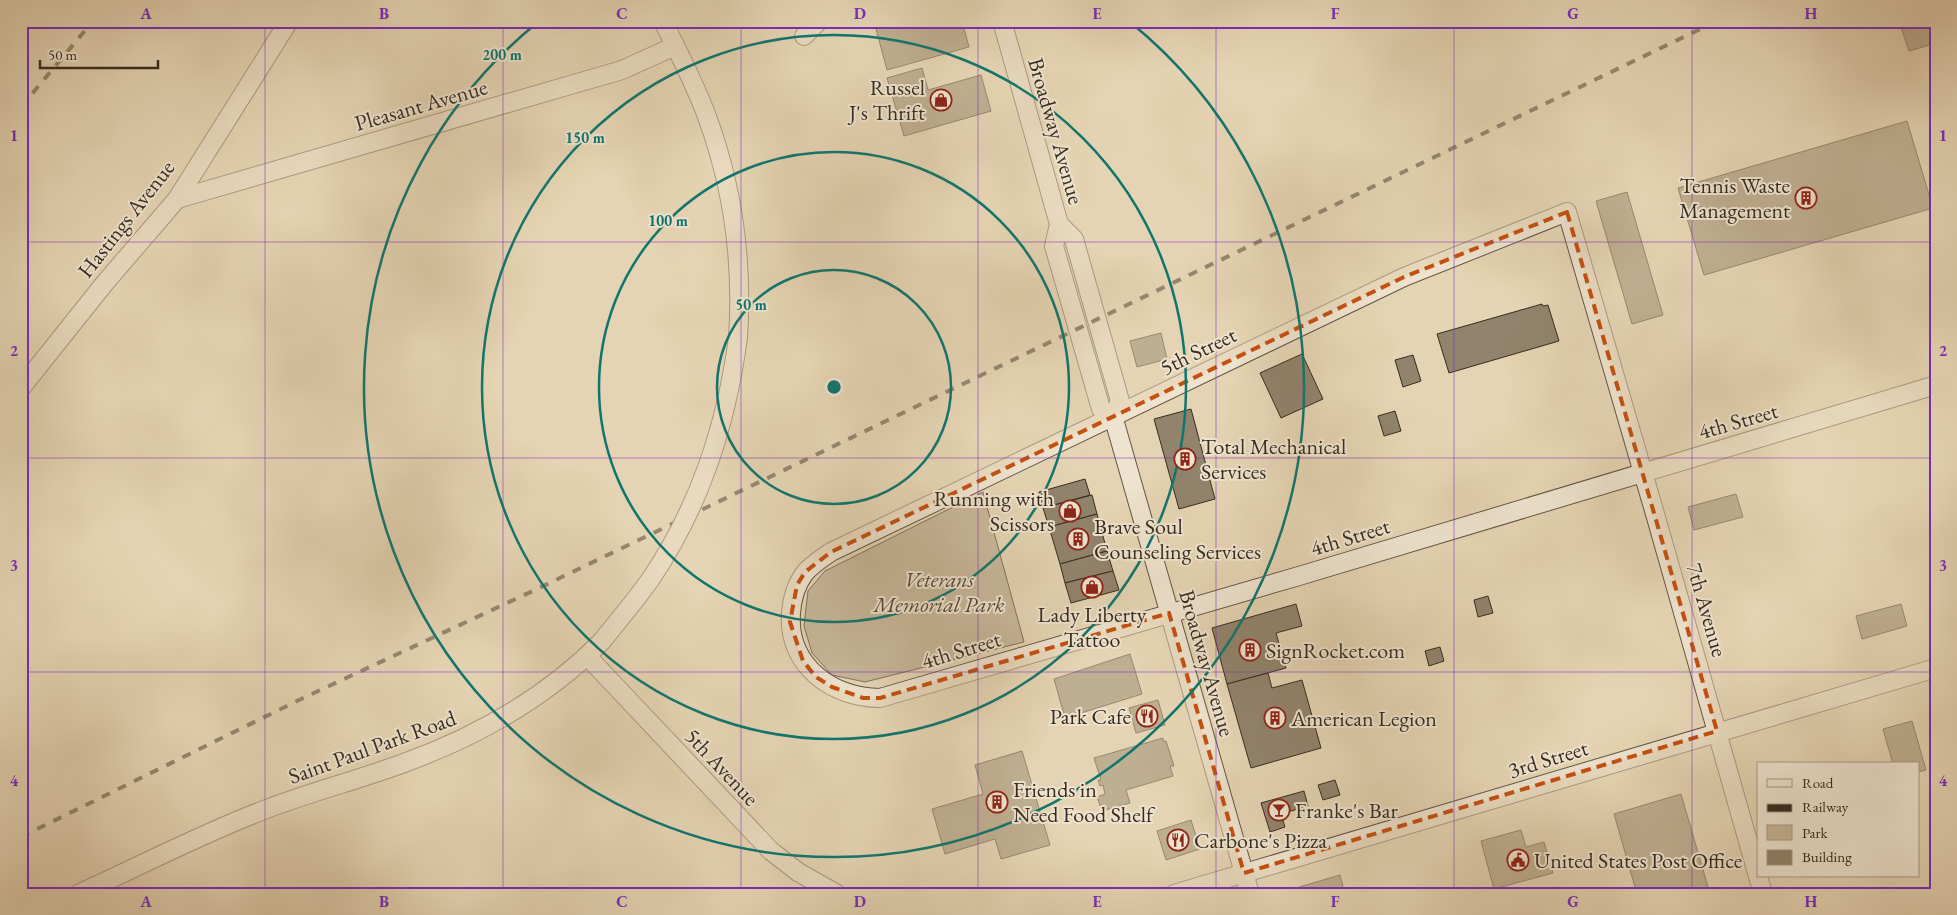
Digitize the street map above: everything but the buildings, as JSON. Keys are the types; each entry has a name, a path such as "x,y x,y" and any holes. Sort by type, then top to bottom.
{"street":[{"name":"Hastings Avenue","path":"21,388 104,284 177,198 289,21"},
{"name":"Saint Paul Park Road","path":"78,894 265,809 404,763 477,732 530,700 587,656 602,641 664,558 699,493 725,415 738,338 739,277 735,226 727,182 705,113 663,21"},
{"path":"804,36 819,21"},
{"name":"Broadway Avenue","path":"1002,21 1059,224 1074,239 1120,401 1113,416 1250,894"},
{"name":"Pleasant Avenue","path":"177,198 622,70 675,46"},
{"name":"5th Street","path":"794,644 790,622 792,603 797,585 805,572 831,552 1404,277 1567,212 1604,340"},
{"name":"7th Avenue","path":"1604,340 1644,472 1757,872"},
{"name":"4th Street","path":"794,644 803,661 816,677 832,687 863,698 880,698 1936,385"},
{"name":"5th Avenue","path":"587,656 771,851 798,872 836,894"},
{"name":"3rd Street","path":"1174,894 1936,668"},
{"name":"7th Avenue","path":"1759,878 1763,894"}],"highlighted area":[{"path":"1567,212 1717,731 1244,873 1169,613 880,698 863,698 832,687 816,677 803,661 790,622 797,585 805,572 831,552 1404,277"}],"green space":[{"name":"Veterans Memorial Park","path":"983,492 1024,642 865,682 832,675 812,653 804,626 808,591 825,571"}],"railway":[{"path":"21,107 93,21"},
{"path":"21,837 299,700 537,589 1717,21"}],"place":[{"name":"Russel J's Thrift","path":"941,100"},
{"name":"Tennis Waste Management","path":"1806,198"},
{"name":"Total Mechanical Services","path":"1185,459"},
{"name":"Running with Scissors","path":"1070,511"},
{"name":"Brave Soul Counseling Services","path":"1078,539"},
{"name":"Lady Liberty Tattoo","path":"1092,587"},
{"name":"SignRocket.com","path":"1250,650"},
{"name":"Park Cafe","path":"1147,716"},
{"name":"American Legion","path":"1275,718"},
{"name":"Friends in Need Food Shelf","path":"997,802"},
{"name":"Franke's Bar","path":"1279,810"},
{"name":"Carbone's Pizza","path":"1178,840"},
{"name":"United States Post Office","path":"1518,860"}]}
